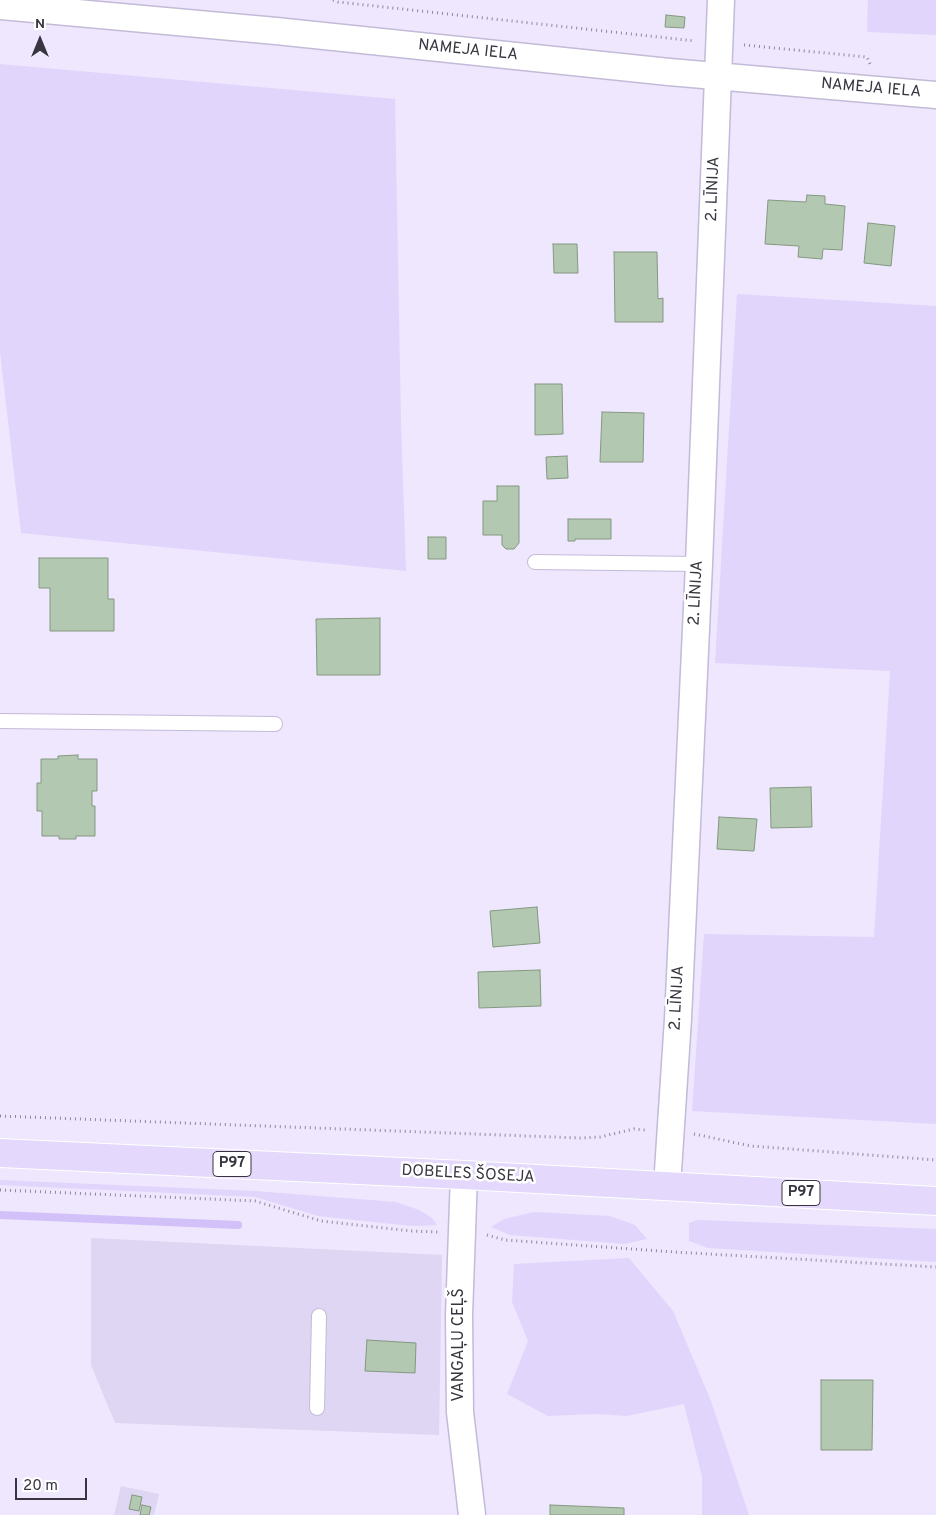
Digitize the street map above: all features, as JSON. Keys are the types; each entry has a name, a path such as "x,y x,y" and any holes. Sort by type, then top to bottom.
{"main road":[{"name":"DOBELES ŠOSEJA","path":"0,1153 936,1200"}],"street":[{"name":"2. LĪNIJA","path":"667,1186 678,1009 699,564 721,0"},
{"name":"NAMEJA IELA","path":"0,6 276,31 719,76 936,95"},
{"name":"VANGAĻU CEĻŠ","path":"464,1175 459,1297 460,1412 472,1515"}],"lane":[{"path":"534,562 699,564"},
{"path":"0,721 275,724"},
{"path":"317,1408 319,1316"}],"path":[{"path":"333,0 348,4 867,57"},
{"path":"0,1116 580,1138 600,1137 634,1129 703,1135 751,1146 936,1160"}],"shaded area":[{"path":"868,0 936,0 936,35 867,32"},
{"path":"0,64 395,99 401,423 406,571 21,533 0,352"},
{"path":"737,294 936,306 936,1124 692,1111 704,934 874,937 890,671 715,663"},
{"path":"0,1180 255,1191 396,1202 419,1210 432,1218 437,1225 411,1226 318,1216 255,1197 0,1185"},
{"path":"534,1212 610,1216 635,1225 647,1239 625,1244 510,1235 491,1227 504,1219"},
{"path":"698,1220 936,1229 936,1262 708,1248 689,1241 689,1223"},
{"path":"91,1238 442,1255 439,1435 115,1423 91,1365"},
{"path":"629,1258 673,1311 711,1401 749,1515 702,1515 702,1477 684,1404 627,1416 595,1414 548,1416 507,1394 528,1341 512,1302 514,1264"},
{"path":"121,1486 159,1494 154,1515 114,1515"}],"building":[{"path":"666,15 685,17 684,28 665,27"},
{"path":"807,195 825,196 825,204 845,206 842,250 823,249 822,259 798,257 799,246 765,244 768,200 806,202"},
{"path":"868,223 895,226 891,266 864,263"},
{"path":"553,244 577,244 578,273 554,273"},
{"path":"614,252 657,252 658,299 663,298 663,322 615,322"},
{"path":"535,384 562,384 563,434 535,435"},
{"path":"602,412 644,413 643,462 600,462"},
{"path":"567,456 568,478 547,479 546,457"},
{"path":"497,486 519,486 519,543 514,549 506,549 502,545 502,535 483,535 483,501 497,501"},
{"path":"568,519 611,519 611,539 575,539 575,541 568,541"},
{"path":"428,537 446,537 446,559 428,559"},
{"path":"39,558 108,558 108,599 114,599 114,631 50,631 50,588 39,588"},
{"path":"380,618 380,675 317,675 316,619"},
{"path":"78,755 78,759 97,759 97,791 92,791 92,806 95,806 95,836 76,836 76,839 59,839 59,836 42,836 42,811 37,811 37,783 41,783 41,759 58,759 58,756"},
{"path":"811,787 812,827 771,828 770,788"},
{"path":"719,817 757,819 754,851 717,849"},
{"path":"537,907 540,943 493,947 490,911"},
{"path":"540,970 541,1006 479,1008 478,972"},
{"path":"367,1340 416,1343 415,1373 365,1371"},
{"path":"821,1380 873,1380 872,1450 821,1450"},
{"path":"132,1495 142,1497 139,1511 129,1509"},
{"path":"142,1505 151,1507 149,1515 140,1515"},
{"path":"550,1505 624,1508 624,1515 550,1515"}],"waterway":[{"path":"0,1215 238,1225"}]}
